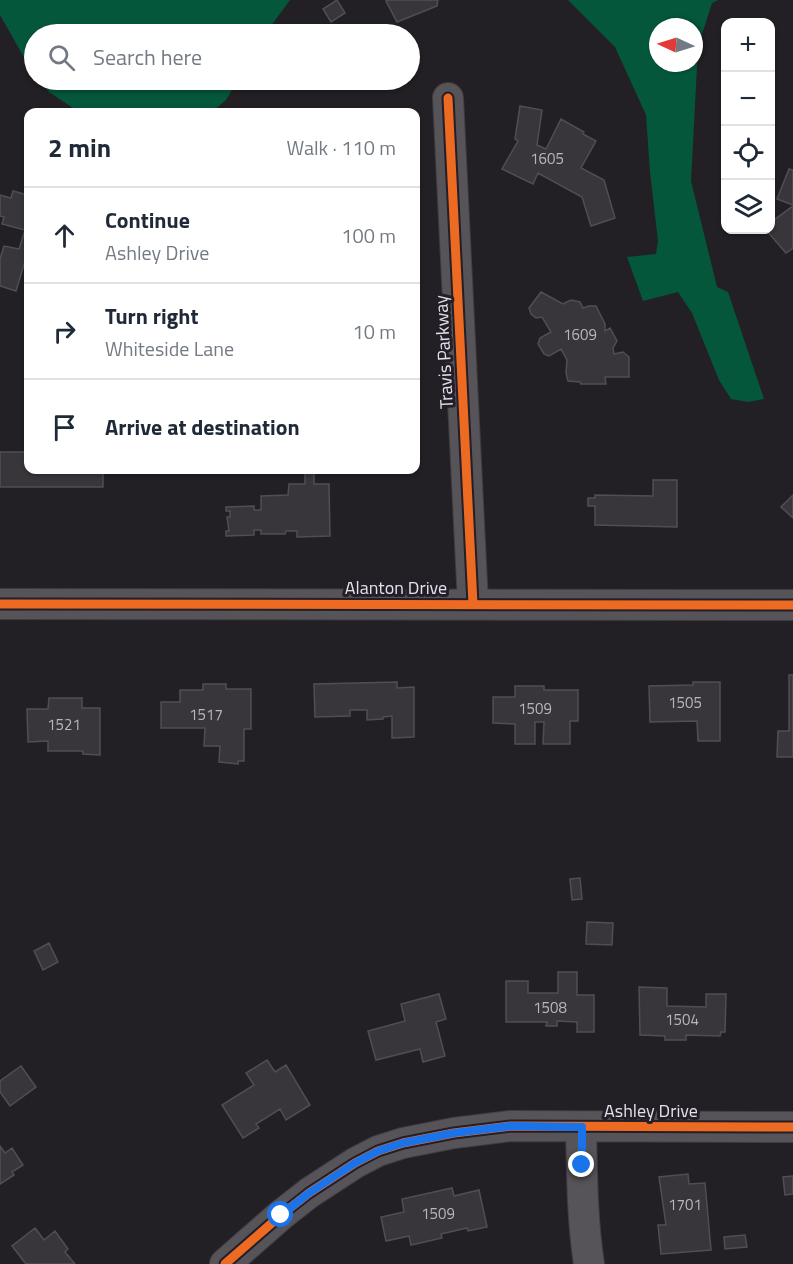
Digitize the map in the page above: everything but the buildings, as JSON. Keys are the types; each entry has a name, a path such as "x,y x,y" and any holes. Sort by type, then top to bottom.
{"street":[{"name":"Travis Parkway","path":"448,98 473,604"},
{"name":"Alanton Drive","path":"0,604 793,605"},
{"name":"Ashley Drive","path":"225,1264 309,1193 355,1163 378,1151 403,1143 454,1133 511,1126 793,1127"},
{"path":"582,1127 582,1165 589,1264"}],"shaded area":[{"path":"0,0 290,0 272,24 24,24 24,57 0,15"},
{"path":"568,0 718,0 712,3 703,31 703,18 649,18 649,72 697,72 691,181 717,287 728,292 764,399 748,402 731,399 719,380 692,313 678,292 643,301 627,257 656,254 658,241 646,115 615,47"},
{"path":"47,90 232,90 226,100 217,108 73,108"}],"cycle path":[{"path":"448,98 473,604"},
{"path":"0,604 793,605"},
{"path":"225,1264 309,1193 355,1163 378,1151 403,1143 454,1133 511,1126 793,1127"}],"route":[{"path":"281,1215 309,1193 378,1151 403,1143 454,1133 511,1126 582,1127 582,1165"}]}
